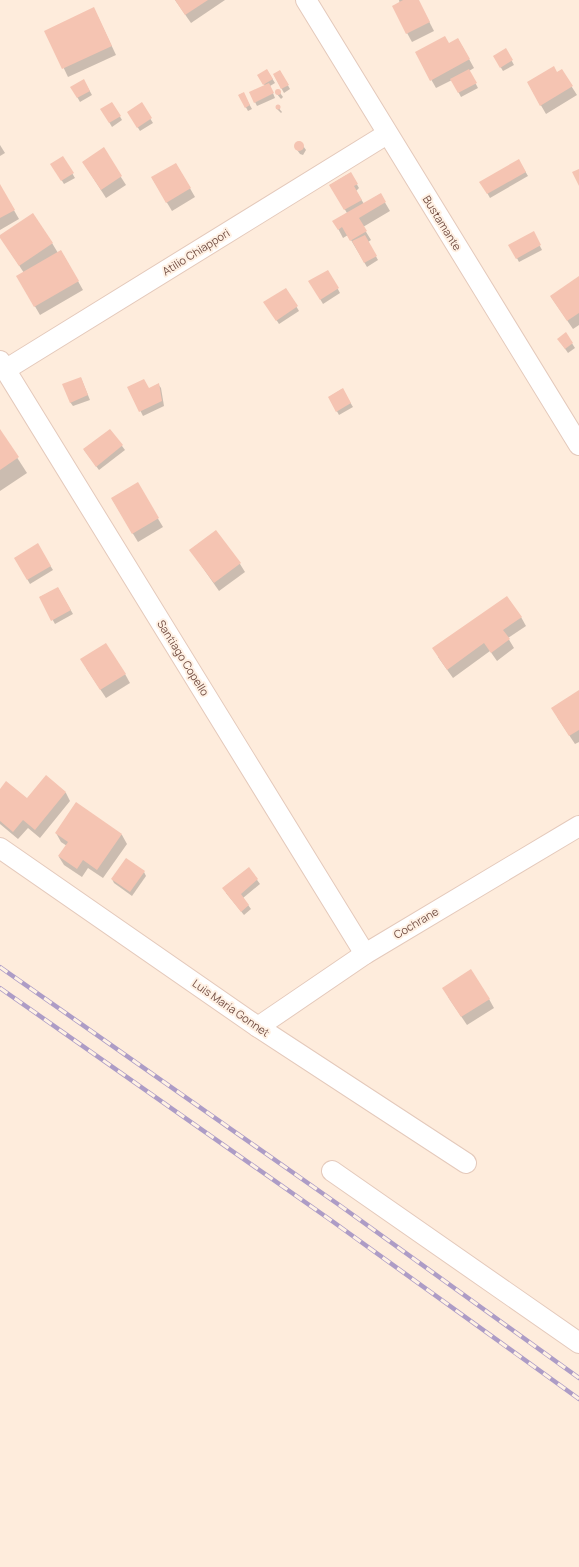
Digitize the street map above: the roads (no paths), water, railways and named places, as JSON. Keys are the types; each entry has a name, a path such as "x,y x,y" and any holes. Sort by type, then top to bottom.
{"street":[{"name":"Bustamante","path":"306,0 579,445"},
{"name":"Atilio Chiappori","path":"3,366 387,134"},
{"name":"Santiago Copello","path":"3,366 365,954"},
{"name":"Cochrane","path":"258,1027 365,954 579,826"},
{"name":"Luis María Gonnet","path":"0,848 258,1027 466,1163"},
{"path":"332,1171 579,1343"}],"railway":[{"path":"0,967 342,1207 579,1378"},
{"path":"0,988 332,1221 579,1399"}]}
